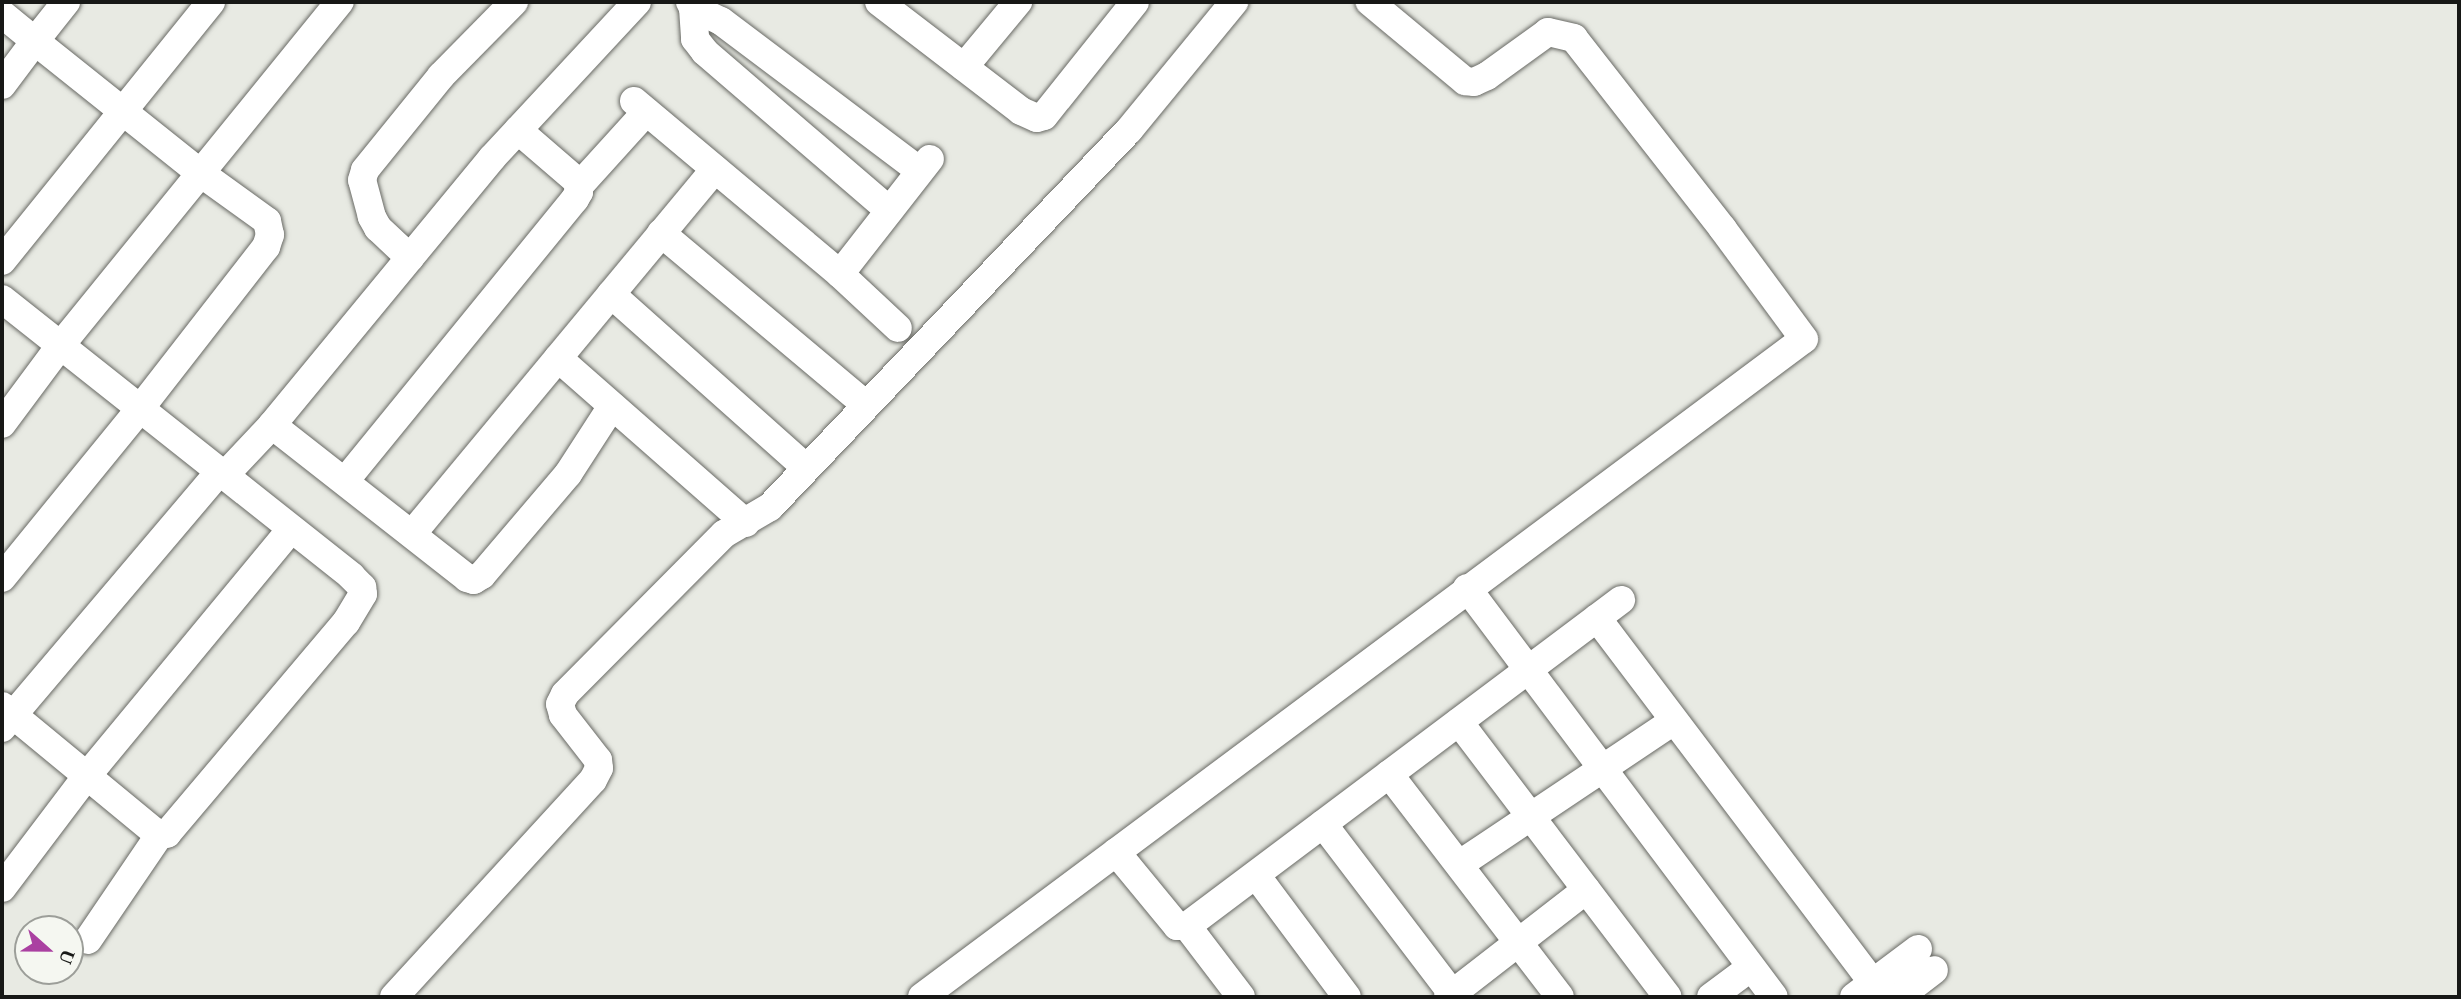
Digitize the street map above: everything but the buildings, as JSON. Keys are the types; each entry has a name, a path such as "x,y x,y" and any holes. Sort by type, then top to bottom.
{"street":[{"path":"2,85 66,2"},
{"path":"2,261 125,112 211,2"},
{"path":"2,424 60,346 340,2"},
{"path":"410,258 372,218 362,180 365,170 440,76 514,2"},
{"path":"160,834 5,717 221,474 272,425 518,130 636,2"},
{"path":"964,67 1018,2"},
{"path":"890,5 964,67 1030,117 1044,116 1135,2"},
{"path":"394,997 593,780 600,763 595,753 563,715 560,704 565,694 723,534 770,507 1129,130 1234,2"},
{"path":"922,997 1804,338 1574,38 1548,32 1487,76 1474,82 1465,81 1370,2"},
{"path":"692,5 721,21 925,165 840,274"},
{"path":"692,5 695,39 705,52 890,210"},
{"path":"2,14 200,172 267,221 270,235 266,247 139,410 2,578"},
{"path":"345,481 575,199 579,186 640,106 840,274 898,328"},
{"path":"518,130 579,186"},
{"path":"412,534 715,169"},
{"path":"661,233 866,405"},
{"path":"611,293 806,468"},
{"path":"2,299 362,587 359,605 170,832 160,834 88,940"},
{"path":"558,358 746,523"},
{"path":"272,425 467,578 474,580 482,575 568,474 612,406"},
{"path":"2,888 86,777 291,529"},
{"path":"1467,588 1774,997"},
{"path":"1116,852 1177,926 1187,926 1622,600"},
{"path":"1597,618 1674,720 1870,993 1926,960 1899,997"},
{"path":"1460,864 1674,720"},
{"path":"1459,722 1668,997"},
{"path":"1390,774 1560,997"},
{"path":"1323,824 1452,996 1586,890"},
{"path":"1256,875 1347,997"},
{"path":"1187,926 1241,997"},
{"path":"1711,997 1750,968"}]}
